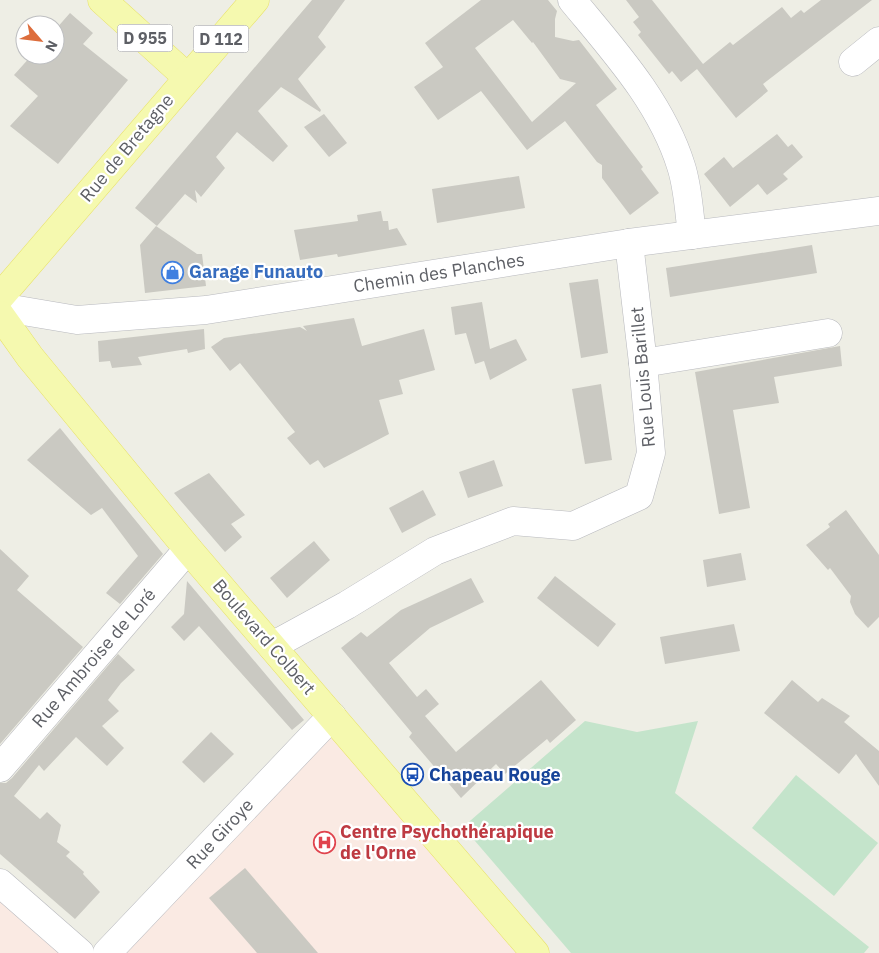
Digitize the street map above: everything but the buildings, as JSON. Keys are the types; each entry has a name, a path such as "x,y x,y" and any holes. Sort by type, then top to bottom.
{"main road":[{"name":"D 955","path":"102,0 187,77"},
{"name":"Rue de Bretagne","path":"0,297 255,0"},
{"name":"Boulevard Colbert","path":"0,315 30,357 188,549 535,953"}],"street":[{"path":"572,0 645,92 672,140 682,168 692,234"},
{"path":"853,62 879,41"},
{"name":"Chemin des Planches","path":"0,306 76,320 206,310 628,243 879,211"},
{"name":"Rue Louis Barillet","path":"272,646 347,605 435,551 513,521 573,526 639,496 651,453 643,363 628,243"},
{"path":"643,363 828,333"},
{"name":"Rue Ambroise de Loré","path":"0,768 188,549"},
{"name":"Rue Giroye","path":"107,953 332,716"},
{"path":"0,884 80,953"}],"shaded area":[{"name":"Centre Psychothérapique de l'Orne","path":"328,731 516,953 126,953"},
{"path":"0,900 63,953 0,953"}],"green space":[{"path":"585,721 637,732 698,721 675,793 869,947 864,953 571,953 463,827"},
{"path":"796,775 878,843 834,896 752,828"}],"place":[{"name":"Garage Funauto","path":"173,272"},
{"name":"Chapeau Rouge","path":"413,775"},
{"name":"Centre Psychothérapique de l'Orne","path":"324,842"}]}
